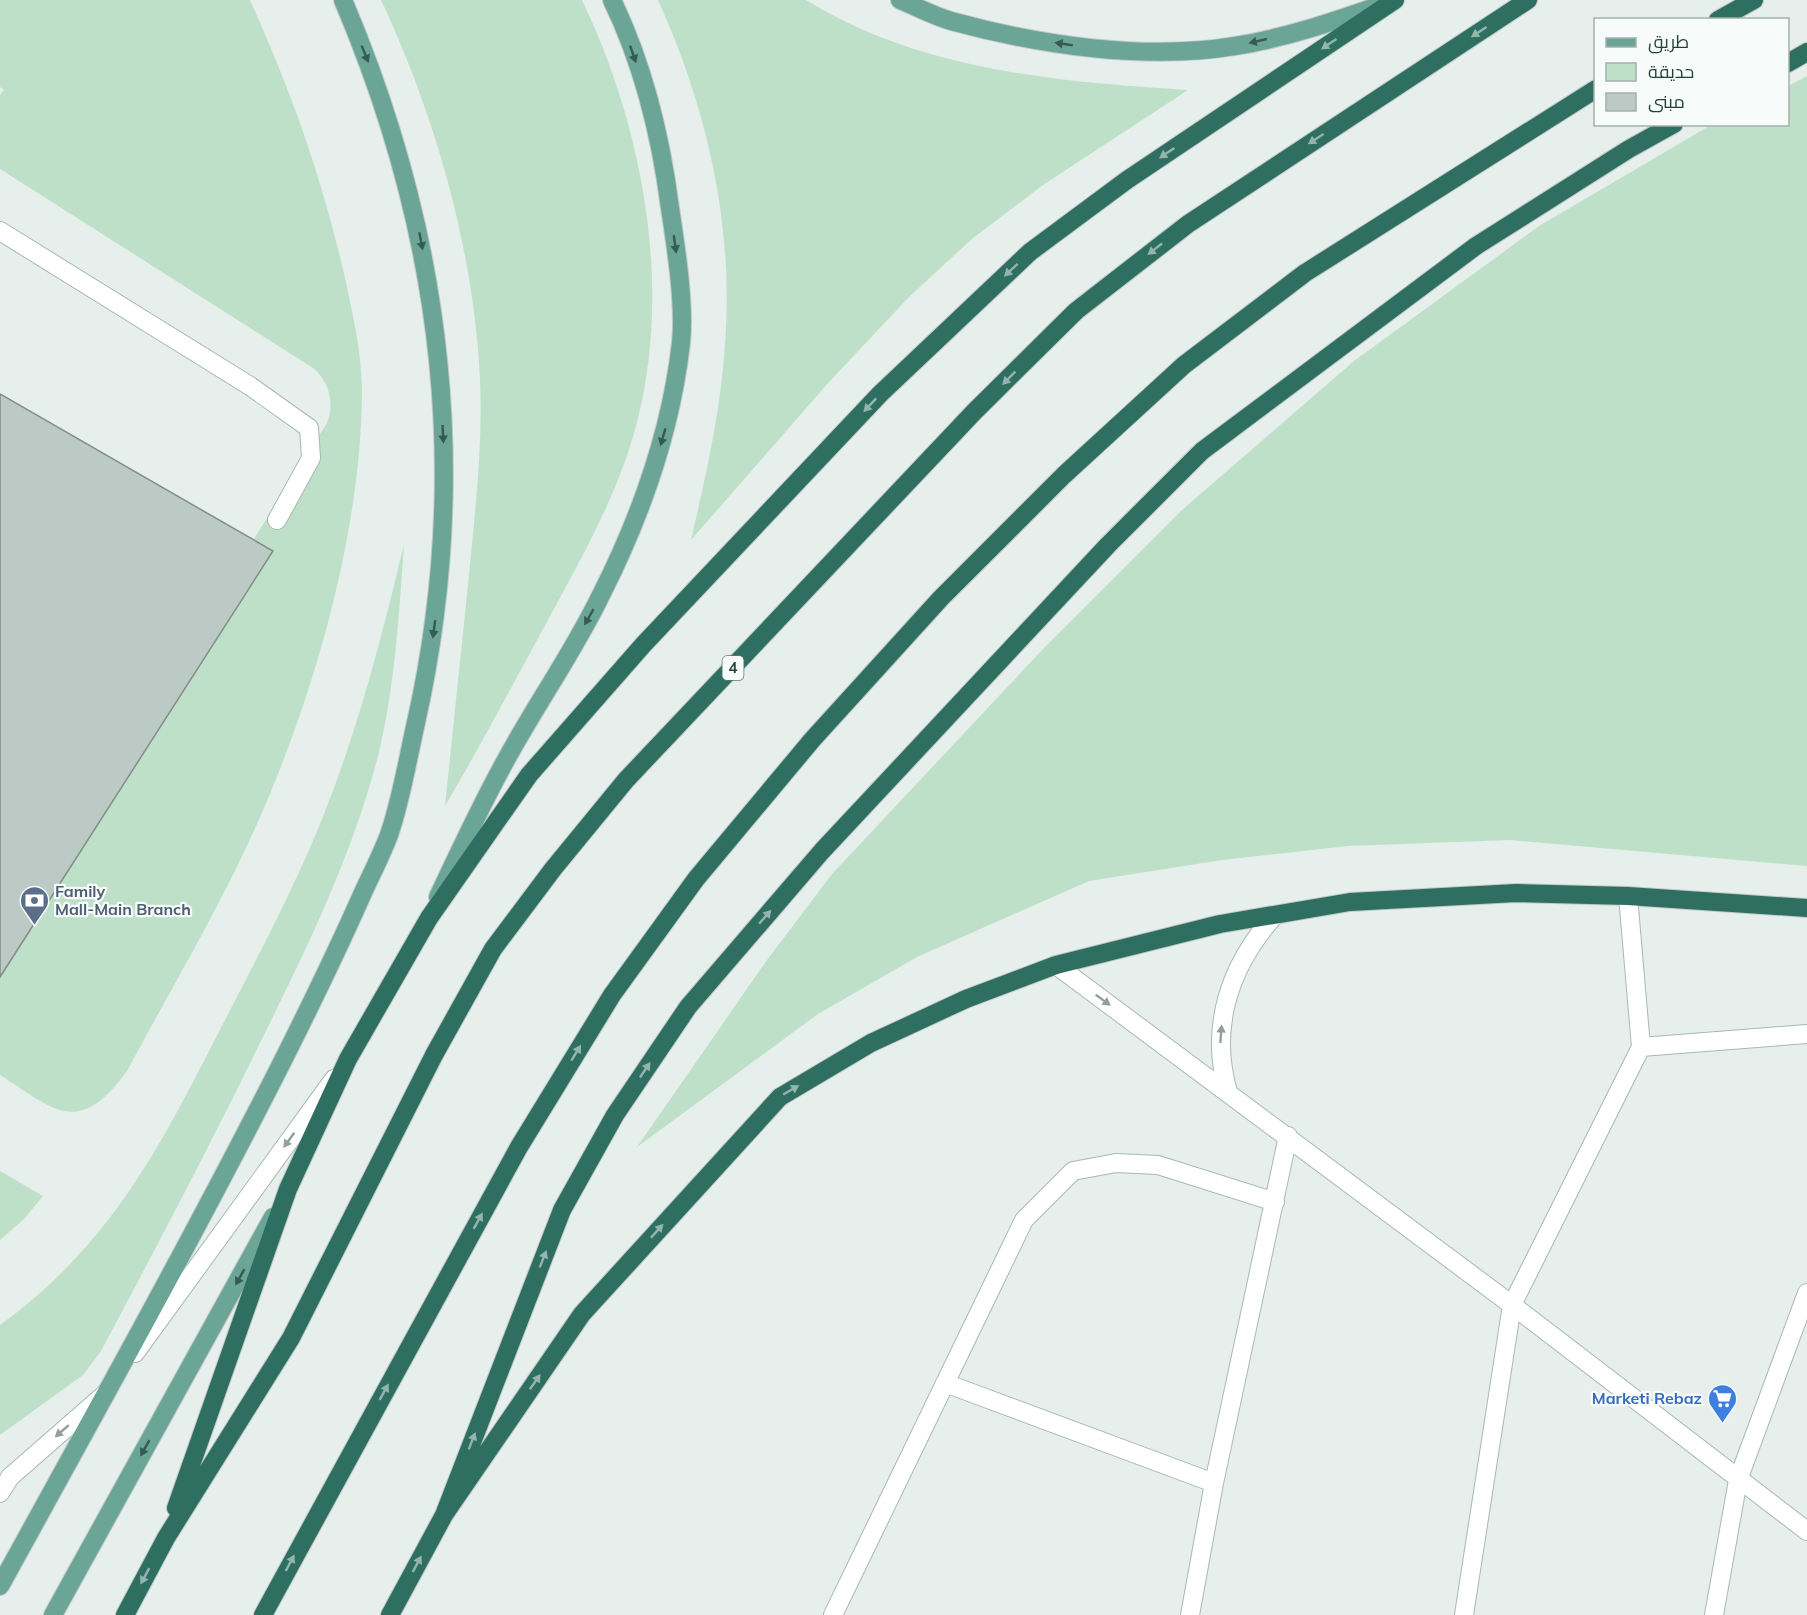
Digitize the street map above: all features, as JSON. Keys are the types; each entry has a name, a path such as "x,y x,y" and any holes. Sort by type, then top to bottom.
{"highway":[{"path":"166,1538 288,1189 348,1059 429,918 529,775 643,645 855,420 1040,244 1126,180 1394,0"},
{"name":"4","path":"125,1615 166,1538 291,1338 434,1055 494,949 553,869 626,780 974,412 1076,311 1188,224 1528,0"},
{"path":"1722,18 1755,0"},
{"path":"1789,62 1807,52"},
{"path":"263,1615 519,1147 612,995 696,879 812,740 941,598 1064,475 1184,365 1305,273 1594,90"},
{"path":"444,1515 562,1210 615,1115 688,1007 822,851 1108,545 1202,451 1476,246 1629,149 1670,126"},
{"path":"390,1615 444,1515 582,1314 780,1097 872,1043 966,999 1056,965 1220,924 1350,902 1516,893 1628,896 1807,908"}],"main road":[{"path":"0,1586 202,1218 330,967 389,835 422,697 431,646 444,525 444,453 438,350 414,205 375,79 343,0"},
{"path":"429,918 469,830 508,757 601,596 650,482 669,413 681,341 677,259 667,182 647,97 612,0"},
{"path":"900,0 950,20 1040,40 1096,49 1166,52 1234,46 1317,28 1394,0"},
{"path":"53,1615 288,1189"}],"street":[{"path":"0,231 250,386 309,428 311,458 277,520"},
{"path":"1464,1615 1512,1305 1641,1047 1628,896"},
{"path":"1228,1092 1221,1066 1220,1036 1224,1006 1243,957 1257,934 1275,915"},
{"path":"1056,965 1288,1136 1807,1531"},
{"path":"1641,1047 1807,1034"},
{"path":"0,1493 10,1477 106,1393 348,1059"},
{"path":"1190,1615 1214,1483 1288,1136"},
{"path":"833,1615 1024,1220 1073,1171 1116,1163 1158,1165 1275,1202"},
{"path":"1714,1615 1738,1480 1807,1293"},
{"path":"945,1383 1214,1483"}],"green space":[{"path":"0,0 250,0 279,67 325,199 350,300 362,378 360,445 345,551 318,658 283,760 233,875 127,1071 110,1092 94,1105 80,1111 66,1111 51,1107 0,1075 0,942 327,423 330,400 327,386 313,368 0,169 0,95 4,90 0,87"},
{"path":"381,0 582,0 603,48 621,99 635,151 645,205 651,259 652,313 648,366 638,418 622,471 574,572 445,806 478,478 480,380 470,283 449,186 419,91"},
{"path":"658,0 806,0 850,24 942,57 1040,76 1188,90 1043,185 973,238 910,296 829,382 691,540 707,467 723,369 727,299 725,255 721,211 703,125 675,41"},
{"path":"1807,76 1807,866 1510,840 1348,846 1222,860 1089,881 917,957 818,1014 637,1147 767,960 832,874 1043,649 1182,510 1354,361 1539,226 1709,126 1789,126 1789,85"},
{"path":"404,544 398,624 384,730 355,830 327,901 222,1119 101,1351 83,1375 0,1435 0,1325 40,1293 74,1260 104,1225 155,1150 201,1067 277,919 337,781 369,680"},
{"path":"0,1171 43,1196 24,1219 0,1240"}],"building":[{"path":"0,394 273,551 0,977"}],"place":[{"name":"Family Mall-Main Branch","path":"34,926"},
{"name":"Marketi Rebaz","path":"1723,1424"}]}
